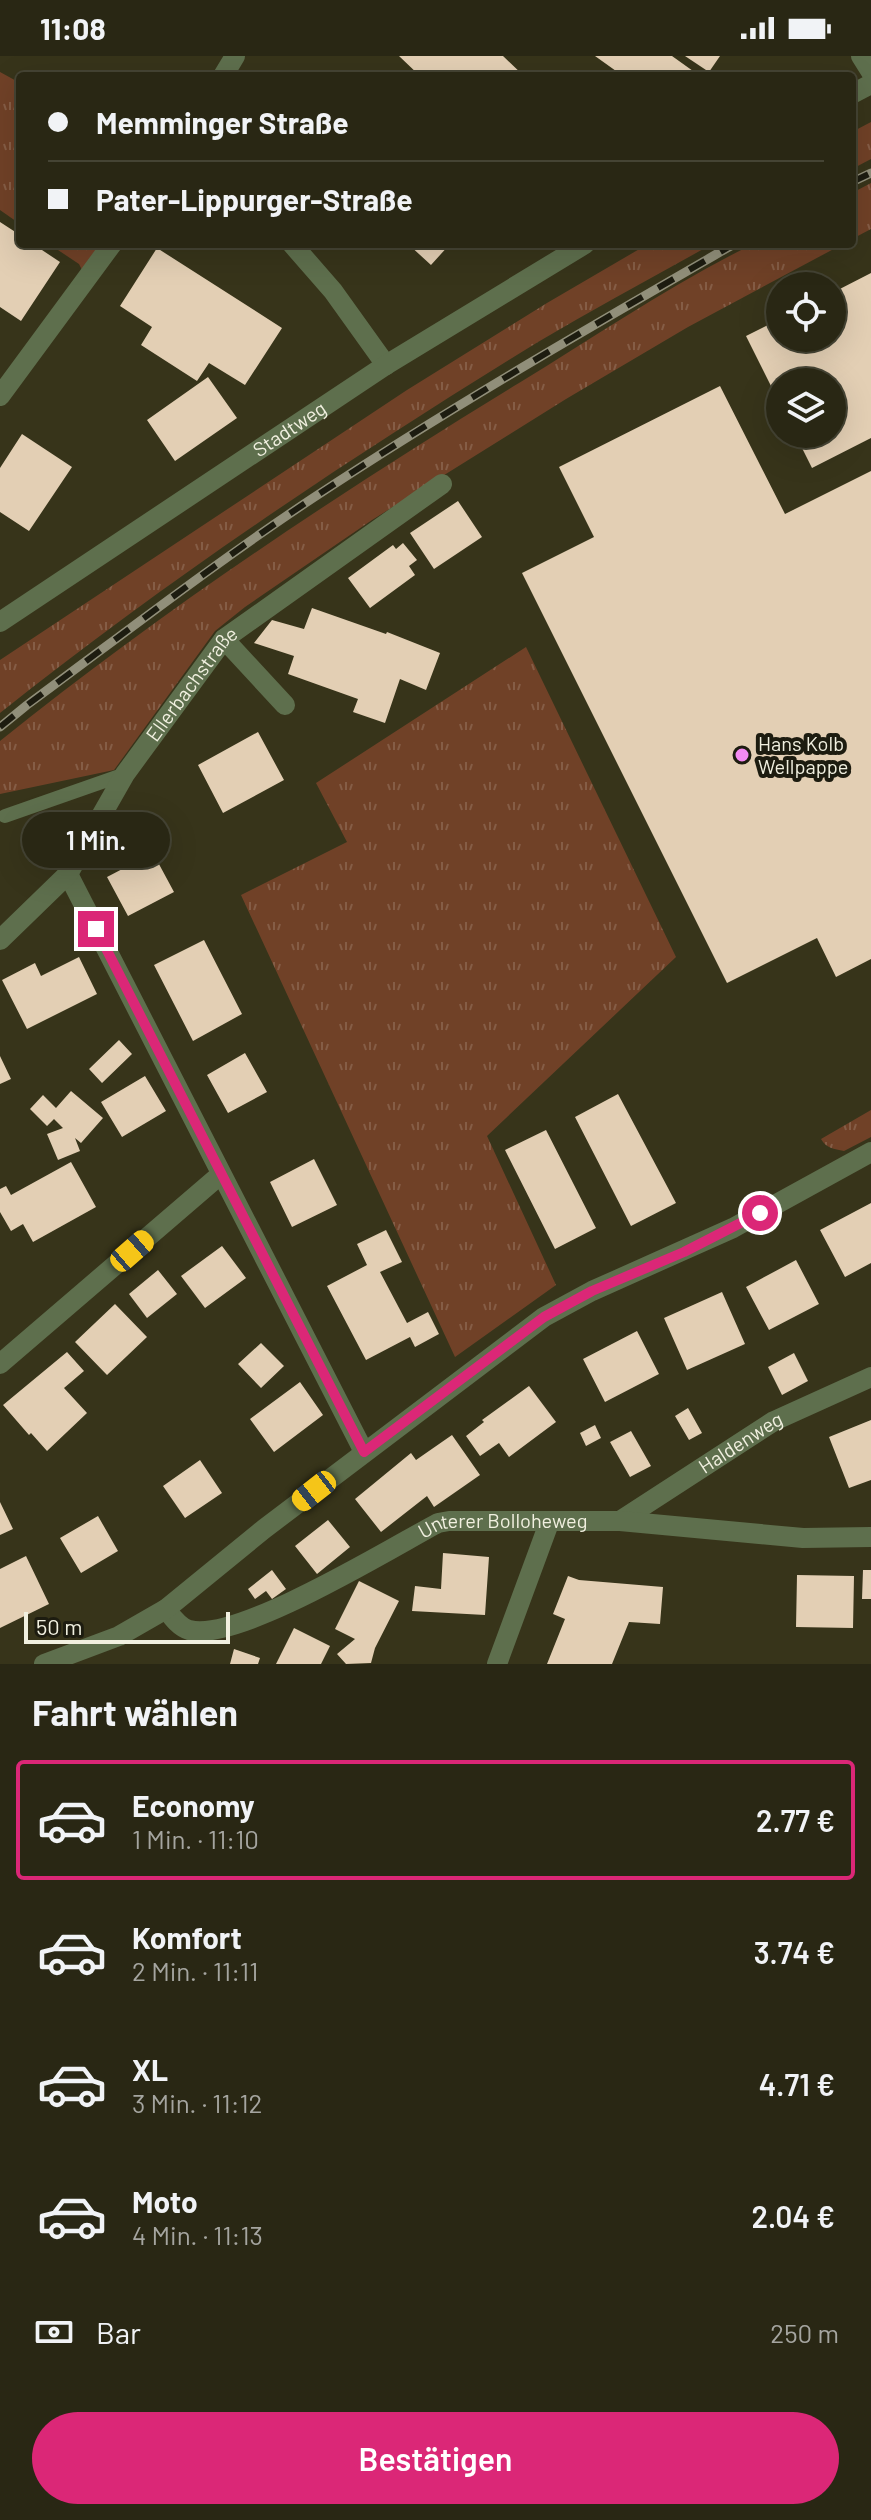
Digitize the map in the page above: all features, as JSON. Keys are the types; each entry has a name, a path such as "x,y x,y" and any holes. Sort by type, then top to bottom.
{"street":[{"path":"861,56 871,72"},
{"path":"0,396 109,248"},
{"path":"295,248 333,291 386,365"},
{"name":"Stadtweg","path":"0,622 386,365 578,248"},
{"name":"Ellerbachstraße","path":"0,940 68,874 125,774 224,639 442,484"},
{"path":"224,639 285,705"},
{"path":"68,874 364,1452"},
{"path":"44,1664 119,1636 166,1609 364,1452 563,1305 733,1228 871,1152"},
{"path":"0,1364 220,1175"},
{"name":"Haldenweg","path":"620,1521 774,1421 871,1377"},
{"name":"Unterer Bolloheweg","path":"166,1609 189,1630 212,1629 256,1616 314,1592 438,1523 477,1519 549,1523 620,1521 803,1538 871,1537"},
{"path":"497,1664 549,1523"}],"lane":[{"path":"5,816 125,774"}],"green space":[{"path":"0,72 16,81 16,221 0,210"},
{"path":"871,122 871,159 856,167 856,130"},
{"path":"871,183 871,229 856,237 856,191"},
{"path":"55,248 101,248 83,272 79,264"},
{"path":"641,248 705,248 538,342 331,474 196,566 0,713 0,660 407,390"},
{"path":"746,248 836,248 791,272 766,272 766,285 566,399 372,520 245,607 215,631 114,770 0,794 0,741 62,692 189,599 385,467 664,293"},
{"path":"526,647 676,957 487,1136 556,1285 455,1357 241,895 347,842 316,783"},
{"path":"871,1110 871,1137 844,1151 828,1146 821,1139"}],"building":[{"path":"399,56 503,56 520,72 416,72"},
{"path":"595,56 672,56 694,72 617,72"},
{"path":"685,56 720,56 709,72"},
{"path":"0,222 16,232 16,248 39,248 60,262 21,321 0,307"},
{"path":"157,248 282,328 245,385 209,363 197,381 141,345 152,327 120,306"},
{"path":"412,248 446,248 431,265"},
{"path":"871,273 871,438 812,468 802,448 846,448 846,368 766,368 766,376 746,336 766,326 766,352 846,352 846,286"},
{"path":"208,377 237,418 175,461 147,420"},
{"name":"Hans Kolb Wellpappe","path":"720,386 785,514 871,471 871,959 836,977 817,938 727,983 522,573 594,537 559,467"},
{"path":"22,434 72,467 29,531 0,512 0,468"},
{"path":"458,501 482,537 434,569 410,533"},
{"path":"403,543 417,560 409,566 415,575 370,608 348,578 393,545 396,549"},
{"path":"312,608 440,653 426,690 400,679 385,723 353,712 358,699 288,674 294,656 254,643 272,620 304,629"},
{"path":"258,732 284,780 223,813 198,765"},
{"path":"153,853 174,892 128,916 107,877"},
{"path":"204,940 242,1014 193,1041 154,965"},
{"path":"79,957 97,994 27,1029 2,980 35,963 41,976"},
{"path":"119,1040 132,1054 102,1083 89,1069"},
{"path":"245,1053 267,1092 228,1113 207,1075"},
{"path":"0,1056 11,1079 0,1084"},
{"path":"145,1076 166,1111 122,1137 101,1102"},
{"path":"71,1091 103,1118 81,1143 75,1138 80,1151 58,1160 47,1134 63,1128 54,1119 47,1126 30,1109 43,1095 56,1108"},
{"path":"618,1094 676,1203 631,1226 575,1117"},
{"path":"546,1130 596,1228 555,1249 505,1150"},
{"path":"314,1159 337,1205 292,1227 270,1182"},
{"path":"71,1162 96,1207 33,1242 23,1224 11,1231 0,1212 0,1189 6,1186 11,1195"},
{"path":"871,1203 871,1263 845,1277 820,1230"},
{"path":"386,1230 402,1262 380,1272 407,1323 428,1312 439,1334 415,1347 410,1337 366,1360 327,1286 367,1265 357,1244"},
{"path":"222,1246 246,1278 205,1308 181,1276"},
{"path":"796,1260 819,1304 769,1330 746,1287"},
{"path":"158,1270 177,1294 147,1318 129,1294"},
{"path":"722,1292 745,1344 687,1370 664,1318"},
{"path":"115,1304 147,1337 107,1375 75,1342"},
{"path":"637,1331 659,1374 605,1402 583,1359"},
{"path":"261,1343 284,1366 261,1388 238,1364"},
{"path":"67,1352 84,1371 64,1388 87,1413 47,1451 3,1405"},
{"path":"794,1353 808,1381 782,1395 768,1367"},
{"path":"300,1382 323,1415 274,1452 250,1419"},
{"path":"529,1386 556,1422 509,1457 499,1443 480,1456 466,1436 484,1422 482,1420"},
{"path":"688,1408 702,1433 689,1440 675,1416"},
{"path":"871,1420 871,1480 849,1488 829,1437"},
{"path":"595,1425 601,1438 586,1446 580,1433"},
{"path":"631,1431 651,1466 630,1477 610,1442"},
{"path":"452,1435 480,1475 434,1507 427,1496 381,1532 355,1499 411,1453 416,1460"},
{"path":"200,1460 222,1493 185,1518 163,1486"},
{"path":"0,1502 13,1529 0,1535"},
{"path":"98,1516 118,1551 81,1573 60,1538"},
{"path":"328,1520 350,1547 317,1574 295,1546"},
{"path":"443,1553 489,1557 485,1615 412,1611 415,1586 441,1589"},
{"path":"26,1556 49,1604 0,1628 0,1569"},
{"path":"272,1570 286,1589 272,1599 266,1591 255,1599 248,1589"},
{"path":"863,1570 871,1570 871,1599 862,1599"},
{"path":"797,1575 854,1576 853,1628 796,1627"},
{"path":"568,1576 579,1580 663,1587 660,1624 629,1622 612,1664 547,1664 565,1619 553,1614"},
{"path":"359,1581 399,1601 375,1648 371,1663 346,1664 337,1654 355,1639 335,1629"},
{"path":"294,1628 330,1646 321,1664 276,1664"},
{"path":"234,1649 260,1658 258,1664 230,1664"}],"railway":[{"path":"856,180 871,173"},
{"path":"0,727 240,548 313,498 469,400 727,248"}],"place":[{"name":"Hans Kolb Wellpappe","path":"742,755"}],"route":[{"path":"96,929 364,1452 563,1305 684,1252 760,1213"}]}
